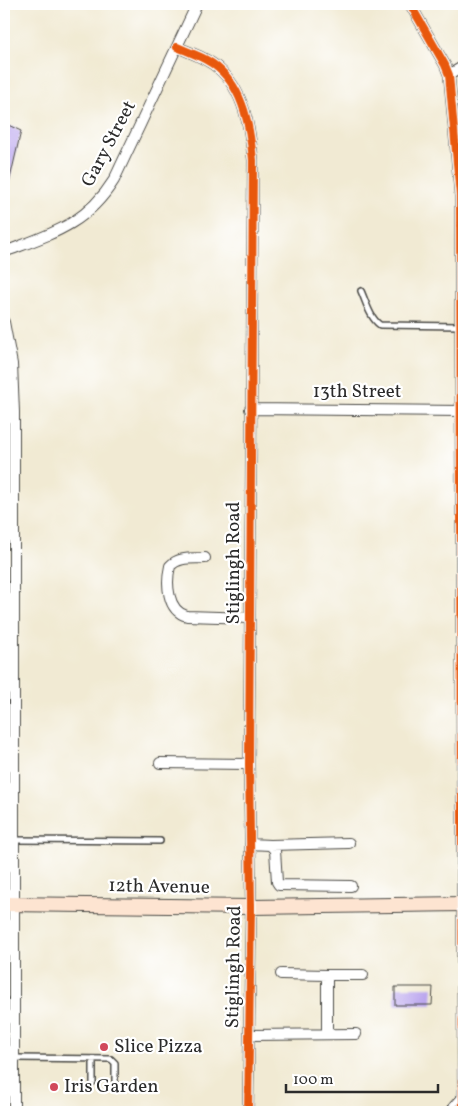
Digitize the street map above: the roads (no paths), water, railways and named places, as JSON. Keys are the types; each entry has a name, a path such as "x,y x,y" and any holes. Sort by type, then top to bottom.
{"main road":[{"name":"12th Avenue","path":"9,904 251,907 463,904"}],"street":[{"name":"Gary Street","path":"4,252 65,228 78,220 101,199 114,180 197,4"},
{"path":"410,4 449,75 460,196 463,410 463,1112"},
{"name":"Stiglingh Road","path":"177,47 208,61 227,77 239,97 250,133 253,160 248,764 251,907 248,1112"},
{"path":"449,75 464,66"},
{"path":"4,322 12,364 14,404 9,648 9,766 14,840 9,904 14,1112"},
{"name":"13th Street","path":"250,409 463,410"},
{"path":"205,558 181,559 171,564 169,568 169,595 176,611 187,616 250,618"},
{"path":"160,763 248,764"},
{"path":"250,844 348,843"},
{"path":"270,845 275,850 277,882 279,885 350,886"},
{"path":"281,974 363,975"},
{"path":"327,974 327,1034"},
{"path":"249,1034 356,1034"}],"lane":[{"path":"362,292 372,315 380,325 461,326"},
{"path":"14,840 160,841"},
{"path":"14,1058 113,1061 115,1085"},
{"path":"93,1059 93,1082"},
{"path":"450,1112 452,1106 462,1095"}],"place":[{"name":"Slice Pizza","path":"104,1047"},
{"name":"Iris Garden","path":"54,1087"}]}
